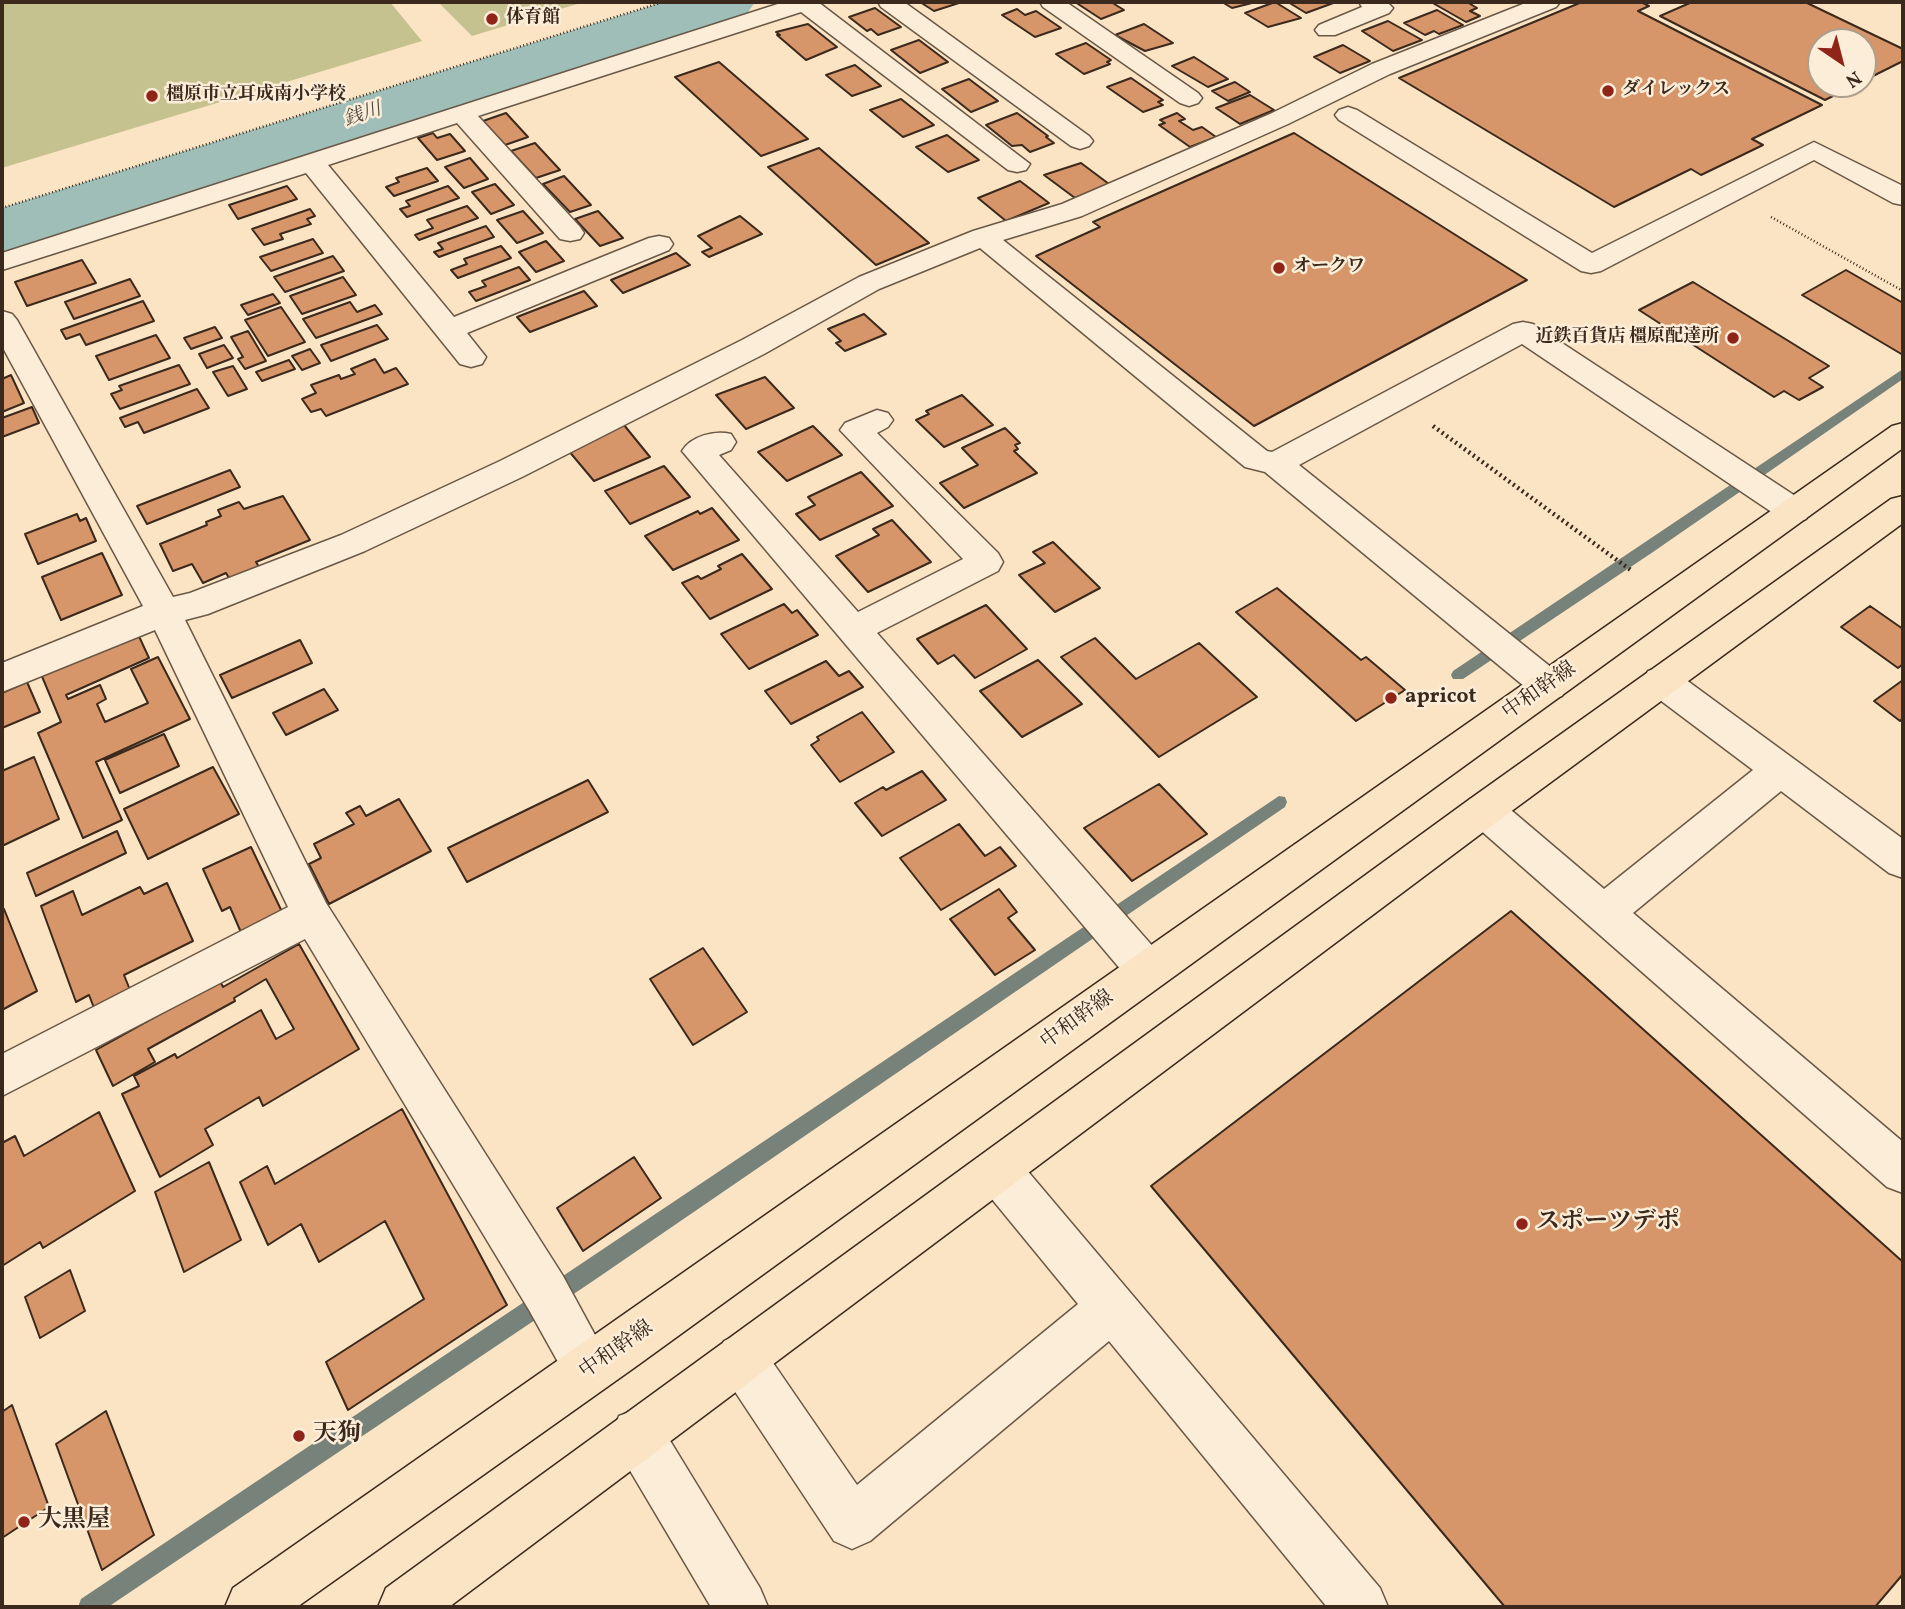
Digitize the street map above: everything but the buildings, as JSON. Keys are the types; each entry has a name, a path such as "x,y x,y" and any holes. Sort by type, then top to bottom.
{"main road":[{"name":"中和幹線","path":"252,1607 589,1370 1903,433"},
{"path":"405,1607 1484,810 1903,507"}],"street":[{"path":"2,262 805,2 1017,164"},
{"path":"889,2 1080,141"},
{"path":"1051,2 1189,98"},
{"path":"1326,30 1381,8 1370,2"},
{"path":"2,678 164,612 196,606 353,543 511,470 753,347 869,283 983,237 1072,210 1279,119 1381,69 1548,2"},
{"path":"461,113 570,233"},
{"path":"1348,115 1591,265 1814,150 1903,197"},
{"path":"311,162 471,357"},
{"path":"983,237 1256,459 1276,464 1549,685"},
{"path":"449,330 659,244"},
{"path":"2,320 164,612 312,915 552,1303 589,1370"},
{"path":"1276,464 1523,331 1794,511"},
{"path":"853,629 986,562 856,430 877,420"},
{"path":"720,442 698,452 1148,971"},
{"path":"1661,681 1903,861"},
{"path":"1604,913 1780,769"},
{"path":"1484,810 1903,1171"},
{"path":"2,1076 312,915"},
{"path":"998,1171 1361,1607"},
{"path":"741,1358 852,1523 1112,1307"},
{"path":"637,1434 741,1607"}],"path":[{"path":"2,208 663,2"},
{"path":"1729,194 1903,291"},
{"path":"1396,399 1642,577"}],"shaded area":[{"name":"橿原市立耳成南小学校","path":"2,2 390,2 422,41 2,168"},
{"name":"体育館","path":"438,2 584,2 472,36"}],"waterway":[{"name":"銭川","path":"2,231 725,2"},
{"path":"1458,675 1648,549 1903,373"},
{"path":"89,1607 586,1274 1279,802"}],"place":[{"name":"体育館","path":"492,19"},
{"name":"ダイレックス","path":"1608,91"},
{"name":"橿原市立耳成南小学校","path":"152,96"},
{"name":"オークワ","path":"1279,268"},
{"name":"近鉄百貨店 橿原配達所","path":"1733,338"},
{"name":"apricot","path":"1391,698"},
{"name":"スポーツデポ","path":"1522,1224"},
{"name":"天狗","path":"299,1436"},
{"name":"大黒屋","path":"24,1522"}]}
